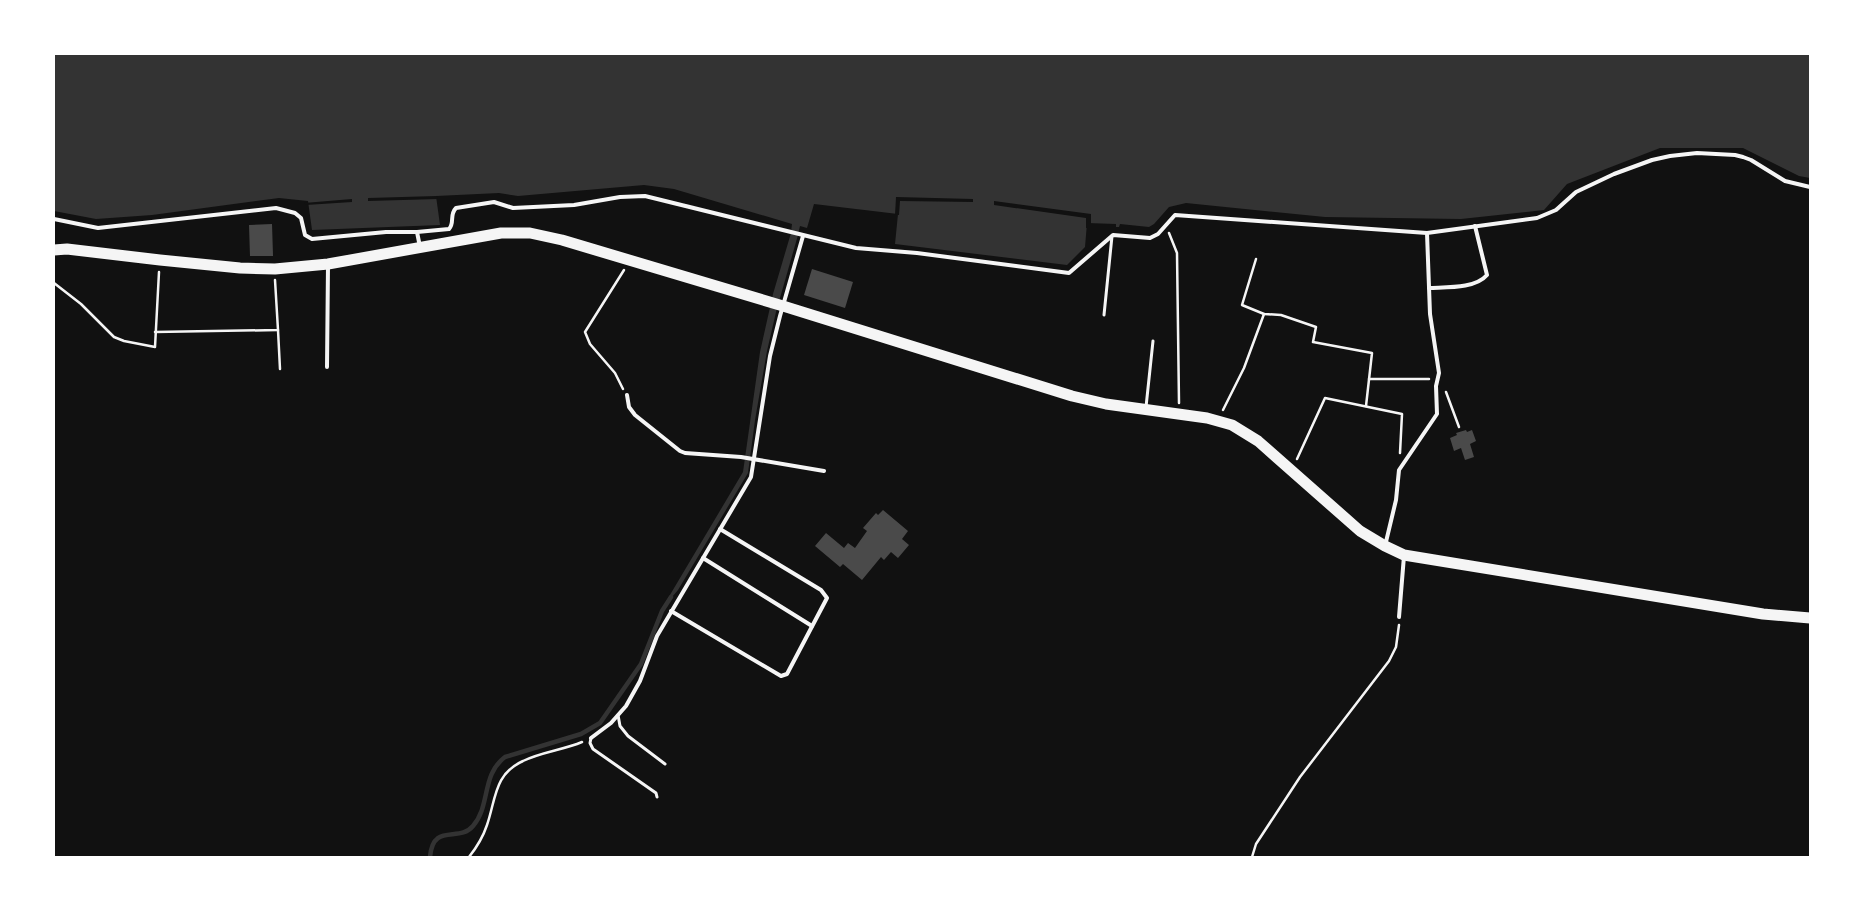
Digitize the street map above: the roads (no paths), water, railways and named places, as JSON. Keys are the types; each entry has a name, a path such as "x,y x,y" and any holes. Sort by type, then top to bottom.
{"highway":[{"path":"54,250 67,249 240,268 275,269 328,264 502,233 530,233 630,260 777,304 1072,396 1106,404 1219,420 1232,424 1254,437 1360,531 1404,555 1763,614 1810,618"}],"street":[{"path":"54,220 98,228 276,208 295,213 302,218 305,235 312,239 386,232 417,232 449,229 452,226 451,215 456,208 494,202 512,208 574,205 635,196 645,196 856,248 917,253 1069,273 1113,235 1150,238 1158,234 1175,215 1427,233 1537,218 1548,214 1561,206 1576,192 1646,162 1670,156 1697,153 1736,155 1751,160 1785,182 1810,187"},
{"path":"1429,288 1474,282 1484,279 1487,275 1475,226"},
{"path":"417,232 420,248"},
{"path":"1385,546 1396,500 1399,470 1437,414 1439,373 1430,314 1427,233"},
{"path":"591,738 618,715 626,706 640,681 657,636 671,610 751,477 777,304 801,235"},
{"path":"327,367 328,264"},
{"path":"627,394 629,407 635,415 680,451 685,453 741,457 824,471"},
{"path":"671,610 781,676 787,674 827,598 821,590 720,529"},
{"path":"1400,617 1404,555"},
{"path":"702,558 812,626"}],"lane":[{"path":"1104,315 1113,235"},
{"path":"1145,410 1153,341"},
{"path":"618,715 620,726 628,736 665,764"},
{"path":"591,738 590,743 593,749 656,792 657,797"}],"waterway":[{"path":"430,857 432,846 441,836 461,833 467,831 473,826 479,818 492,772 497,764 505,757 581,734 600,723 641,664 662,611 671,597"}]}
